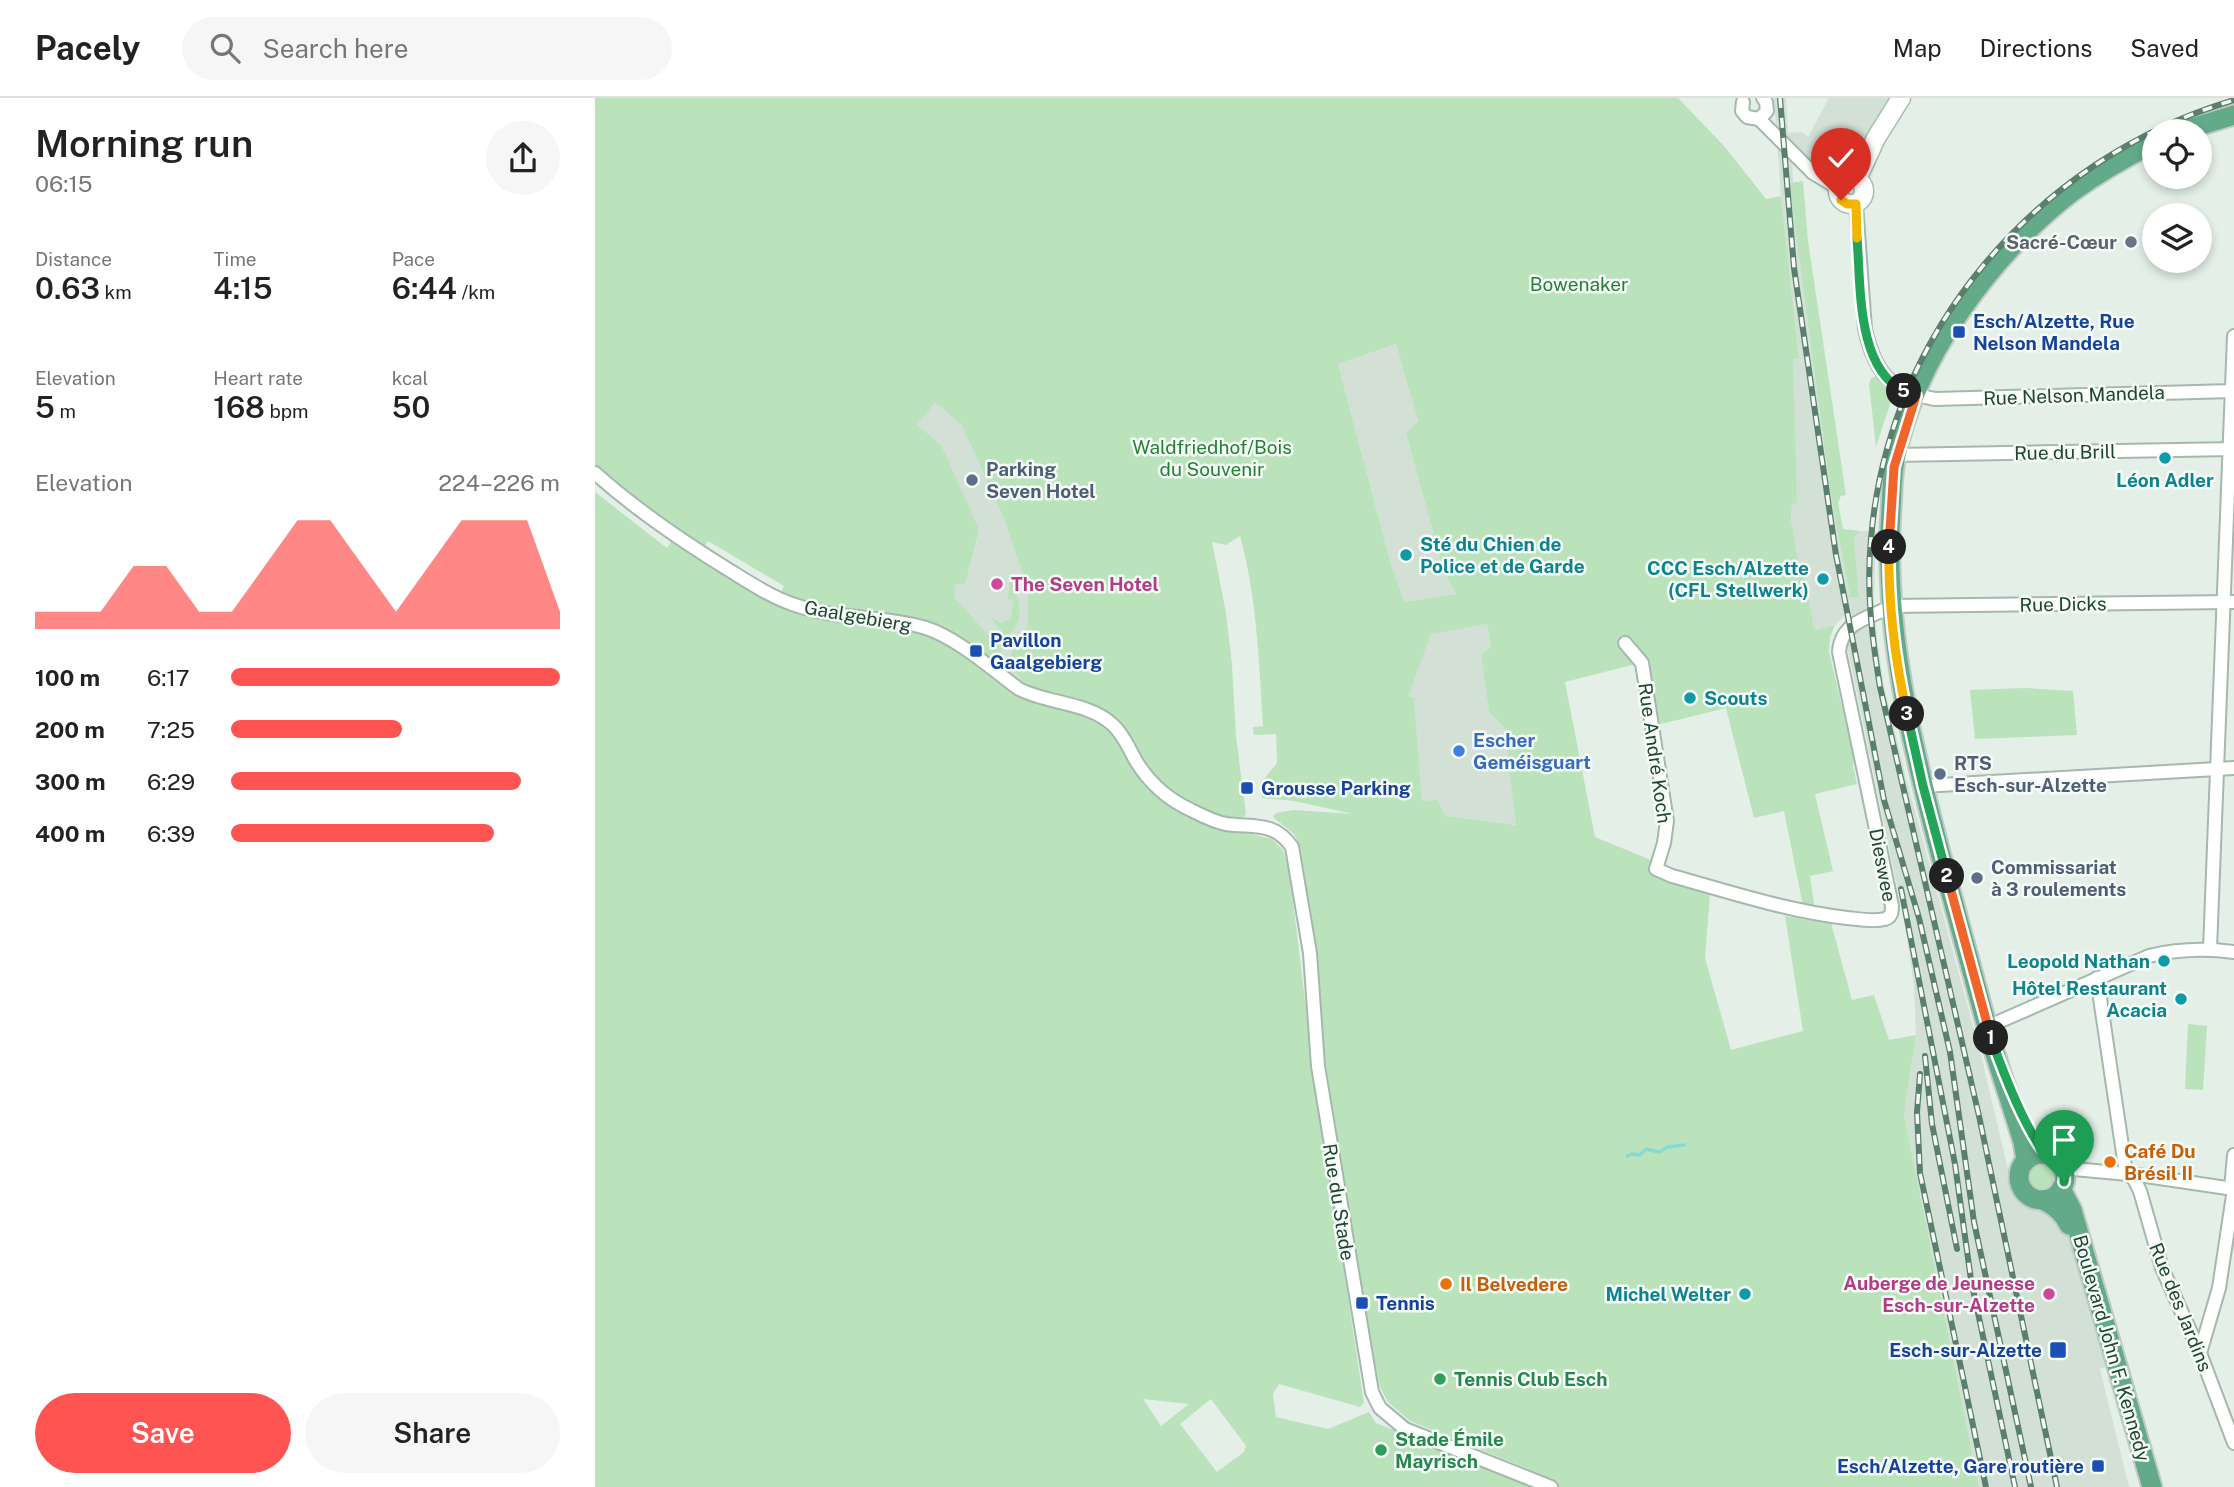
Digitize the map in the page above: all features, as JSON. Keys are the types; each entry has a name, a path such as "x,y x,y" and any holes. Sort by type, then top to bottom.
{"main road":[{"path":"2212,122 2234,116"},
{"path":"2035,1156 2056,1158 2065,1175 2056,1195 2043,1200 2029,1196 2020,1186 2019,1172 2035,1156 2034,1138 1987,1027 1923,786 1901,688 1889,569 1889,533 1896,455 1916,396 1953,325 2002,258 2035,224 2074,191 2118,161 2142,149"},
{"name":"Boulevard John F. Kennedy","path":"2061,1189 2072,1210 2152,1487"},
{"name":"Boulevard John F. Kennedy","path":"2043,1200 2056,1207 2069,1226 2144,1487"}],"street":[{"path":"1759,119 1767,111 1763,98"},
{"path":"1857,179 1876,138 1901,98"},
{"path":"1742,100 1742,110 1747,117 1759,119 1813,173 1838,188 1841,200 1847,204 1856,204 1862,200 1865,192 1863,184 1857,179 1846,179 1838,188"},
{"path":"1856,204 1868,346 1874,360 1891,383 1896,388 1916,396"},
{"path":"2210,949 2217,769 2229,602 2234,336"},
{"name":"Rue Nelson Mandela","path":"1916,396 1935,399 2025,398 2072,393 2233,391"},
{"name":"Rue du Brill","path":"1896,455 2232,449"},
{"name":"Gaalgebierg","path":"595,473 675,536 770,595 797,606 826,613 911,624 946,637 1032,695 1099,715 1112,724 1122,735 1147,778 1173,801 1221,823 1259,826"},
{"name":"Rue Dicks","path":"1892,606 2229,602"},
{"name":"Dieswee","path":"1656,869 1672,876 1808,913 1859,919 1888,918 1892,913 1892,906 1839,652 1844,631 1892,606"},
{"name":"Rue André Koch","path":"1625,643 1642,663 1667,821 1656,869"},
{"path":"1923,786 2234,768"},
{"name":"Rue du Stade","path":"1259,826 1285,836 1292,848 1296,867 1310,953 1318,1066 1367,1375 1372,1392 1380,1408 1405,1429 1551,1487"},
{"path":"1987,1027 2150,956 2176,950 2210,949 2234,952"},
{"path":"2097,978 2126,1174"},
{"path":"2200,1353 2219,1288 2233,1189 2234,1155"},
{"path":"2063,1168 2233,1189"},
{"name":"Rue des Jardins","path":"2126,1174 2134,1179 2140,1191 2162,1268 2200,1353 2234,1443"}],"shaded area":[{"path":"1774,98 1786,98 1788,133 1802,132 1808,137 1829,98 1901,98 1850,178 1840,184 1792,154 1793,182 1789,183 1831,497 1850,597 1859,596 1854,538 1860,531 1876,531 1874,601 1884,686 1906,778 1982,1059 2014,1195 2034,1204 2056,1207 2064,1215 2108,1366 2100,1369 2129,1487 1979,1487 1904,1115 1916,1035 1914,986 1905,924 1848,650 1844,616 1835,625 1815,630 1803,572 1799,566 1791,519 1792,504 1796,503 1793,359 1799,358 1781,196"},
{"name":"Sté du Chien de Police et de Garde","path":"1396,344 1418,421 1406,433 1444,572 1456,594 1404,602 1390,561 1338,364"},
{"path":"935,403 961,424 1003,516 1028,589 1030,606 1082,709 1032,695 996,672 1002,649 954,597 956,584 965,585 978,536 917,425"},
{"path":"1487,624 1491,646 1481,655 1489,712 1504,727 1517,825 1445,816 1422,802 1414,699 1407,696 1431,633"}],"green space":[{"path":"595,98 1678,98 1725,147 1766,199 1781,196 1799,358 1793,360 1797,503 1792,504 1791,519 1799,566 1803,572 1815,630 1835,625 1830,637 1829,652 1854,757 1857,784 1815,794 1833,871 1810,876 1815,910 1803,906 1784,811 1754,818 1726,708 1657,725 1644,662 1565,682 1595,837 1651,860 1650,867 1670,879 1710,894 1705,958 1731,1050 1803,1031 1785,916 1831,923 1852,1000 1874,995 1889,1040 1916,1035 1904,1115 1979,1487 1551,1487 1525,1477 1528,1469 1410,1421 1388,1402 1380,1387 1366,1318 1324,1053 1317,952 1300,847 1294,834 1273,817 1276,813 1293,810 1353,814 1294,801 1262,798 1260,784 1277,763 1276,734 1254,735 1253,727 1263,726 1254,607 1240,536 1226,545 1212,542 1226,613 1236,736 1246,814 1242,819 1224,818 1221,827 1272,839 1283,850 1289,868 1313,1066 1364,1403 1360,1407 1279,1384 1273,1394 1276,1417 1328,1429 1369,1412 1376,1423 1537,1487 595,1487 595,492 667,548 675,536 595,473","holes":["1396,344 1418,421 1406,433 1444,572 1456,594 1404,602 1390,561 1338,364","935,403 961,424 1003,516 1028,589 1028,626 1013,649 1012,667 1022,681 1035,688 1079,699 1082,708 1019,689 996,672 1002,649 954,597 956,584 965,585 978,527 941,445 917,425","708,541 784,586 778,598 704,547","1487,624 1491,646 1481,655 1489,712 1504,727 1516,825 1445,816 1438,800 1422,801 1414,698 1408,696 1431,634","1143,1399 1189,1404 1161,1426","1211,1399 1246,1446 1244,1452 1217,1472 1180,1424"]},
{"path":"1803,181 1808,241 1846,495 1841,496 1838,502 1843,529 1860,531 1854,538 1859,597 1850,597 1831,497 1789,183"},
{"path":"1880,377 1892,398 1876,447 1869,384 1871,378"},
{"path":"1010,577 1018,602 1019,617 1017,625 1005,638 991,617 1001,623 1011,618 1014,601 1008,600"},
{"path":"2025,688 2073,691 2077,735 1975,739 1970,690"},
{"path":"2188,1024 2207,1026 2203,1090 2185,1089"},
{"path":"2042,1165 2051,1168 2054,1177 2051,1186 2042,1189 2033,1186 2030,1177 2033,1168"}],"waterway":[{"path":"1627,1156 1640,1155 1646,1149 1659,1152 1668,1147 1684,1145"}],"railway":[{"path":"1780,98 1794,268 1836,555 1884,800 1919,918 1950,1052 1974,1222 2031,1487"},
{"path":"2057,1487 1979,1116 1880,687 1871,614 1871,539 1883,463 1907,391 1941,325 1985,264 2037,210 2096,164 2162,127 2234,100"},
{"path":"1901,889 1955,1164 1971,1280 2015,1487"},
{"path":"1925,1056 1932,1124 1957,1249"},
{"path":"1920,1074 1917,1112 1920,1173 1986,1487"}],"place":[{"name":"Sacré-Cœur","path":"2131,242"},
{"name":"Esch/Alzette, Rue Nelson Mandela","path":"1959,332"},
{"name":"Léon Adler","path":"2165,458"},
{"name":"Parking Seven Hotel","path":"972,480"},
{"name":"Sté du Chien de Police et de Garde","path":"1406,555"},
{"name":"CCC Esch/Alzette (CFL Stellwerk)","path":"1823,579"},
{"name":"The Seven Hotel","path":"997,584"},
{"name":"Pavillon Gaalgebierg","path":"976,651"},
{"name":"Scouts","path":"1690,698"},
{"name":"Escher Geméisguart","path":"1459,751"},
{"name":"RTS Esch-sur-Alzette","path":"1940,774"},
{"name":"Grousse Parking","path":"1247,788"},
{"name":"Commissariat à 3 roulements","path":"1977,878"},
{"name":"Leopold Nathan","path":"2164,961"},
{"name":"Hôtel Restaurant Acacia","path":"2181,999"},
{"name":"Café Du Brésil II","path":"2110,1162"},
{"name":"Il Belvedere","path":"1446,1284"},
{"name":"Michel Welter","path":"1745,1294"},
{"name":"Auberge de Jeunesse Esch-sur-Alzette","path":"2049,1294"},
{"name":"Tennis","path":"1362,1303"},
{"name":"Esch-sur-Alzette","path":"2058,1350"},
{"name":"Tennis Club Esch","path":"1440,1379"},
{"name":"Stade Émile Mayrisch","path":"1381,1450"},
{"name":"Esch/Alzette, Gare routière","path":"2098,1466"}],"route":[{"path":"1841,200 1847,204 1856,204 1868,346 1874,360 1891,383 1896,388 1916,396 1894,467 1889,569 1901,688 1923,786 1987,1027 2034,1138 2044,1153 2056,1158 2060,1163 2065,1175 2064,1182"}],"park label":[{"name":"Bowenaker","path":"1579,284"},
{"name":"Waldfriedhof/Bois du Souvenir","path":"1212,458"}]}
